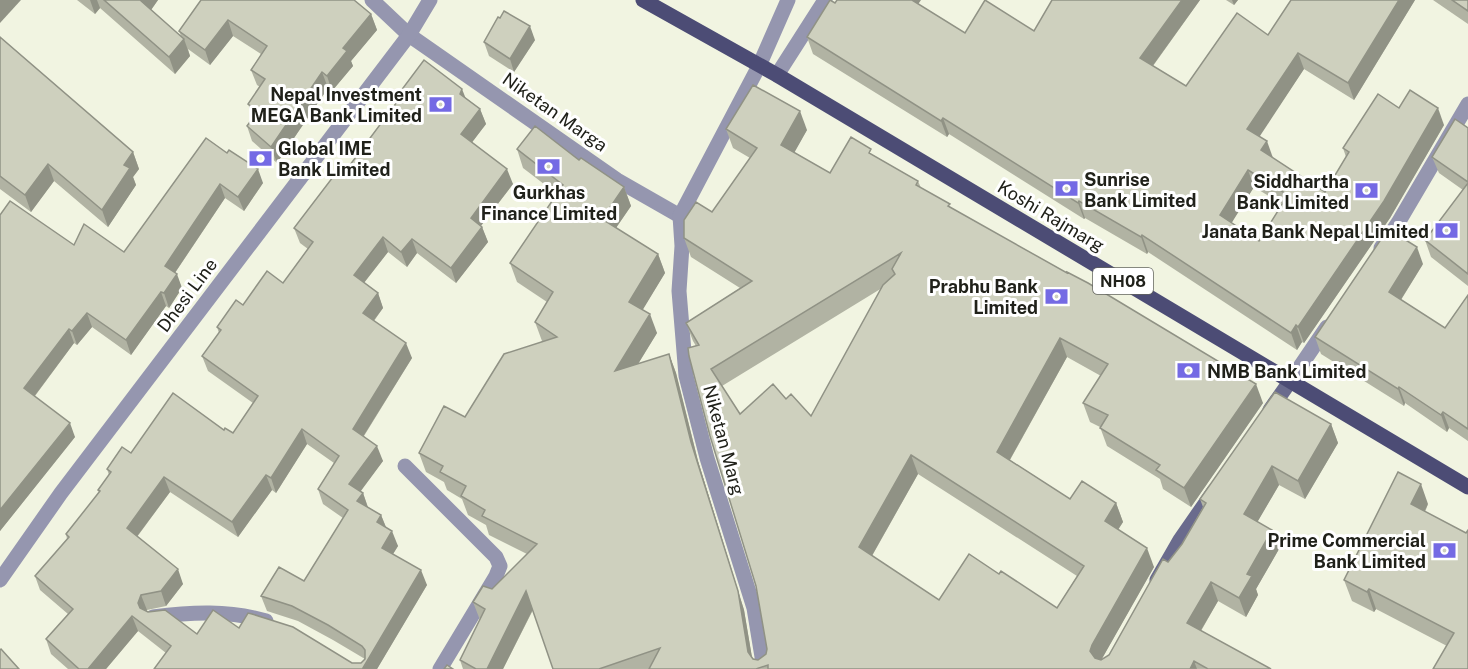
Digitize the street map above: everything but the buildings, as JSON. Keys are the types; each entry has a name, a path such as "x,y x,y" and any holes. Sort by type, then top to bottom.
{"main road":[{"name":"Koshi Rajmarg","path":"643,0 777,75 1468,487"}],"street":[{"name":"Niketan Marga","path":"372,0 409,36 617,180 680,216"},
{"name":"Dhesi Line","path":"0,580 69,484 409,36 430,0"},
{"path":"680,216 759,66 788,0"},
{"path":"777,75 825,0"},
{"path":"1371,262 1398,223 1468,104"},
{"name":"Niketan Marg","path":"680,216 682,246 679,291 686,376 707,458 754,608 764,669"},
{"path":"1265,418 1337,312"},
{"path":"405,466 496,556 500,566 440,669"},
{"path":"1152,589 1180,540 1226,474"},
{"path":"153,617 180,613 219,612 257,618 276,624"}],"place":[{"name":"Nepal Investment MEGA Bank Limited","path":"440,104"},
{"name":"Global IME Bank Limited","path":"260,158"},
{"name":"Gurkhas Finance Limited","path":"549,166"},
{"name":"Sunrise Bank Limited","path":"1066,189"},
{"name":"Siddhartha Bank Limited","path":"1367,191"},
{"name":"Janata Bank Nepal Limited","path":"1447,231"},
{"name":"Prabhu Bank Limited","path":"1056,296"},
{"name":"NMB Bank Limited","path":"1189,371"},
{"name":"Prime Commercial Bank Limited","path":"1444,550"}]}
